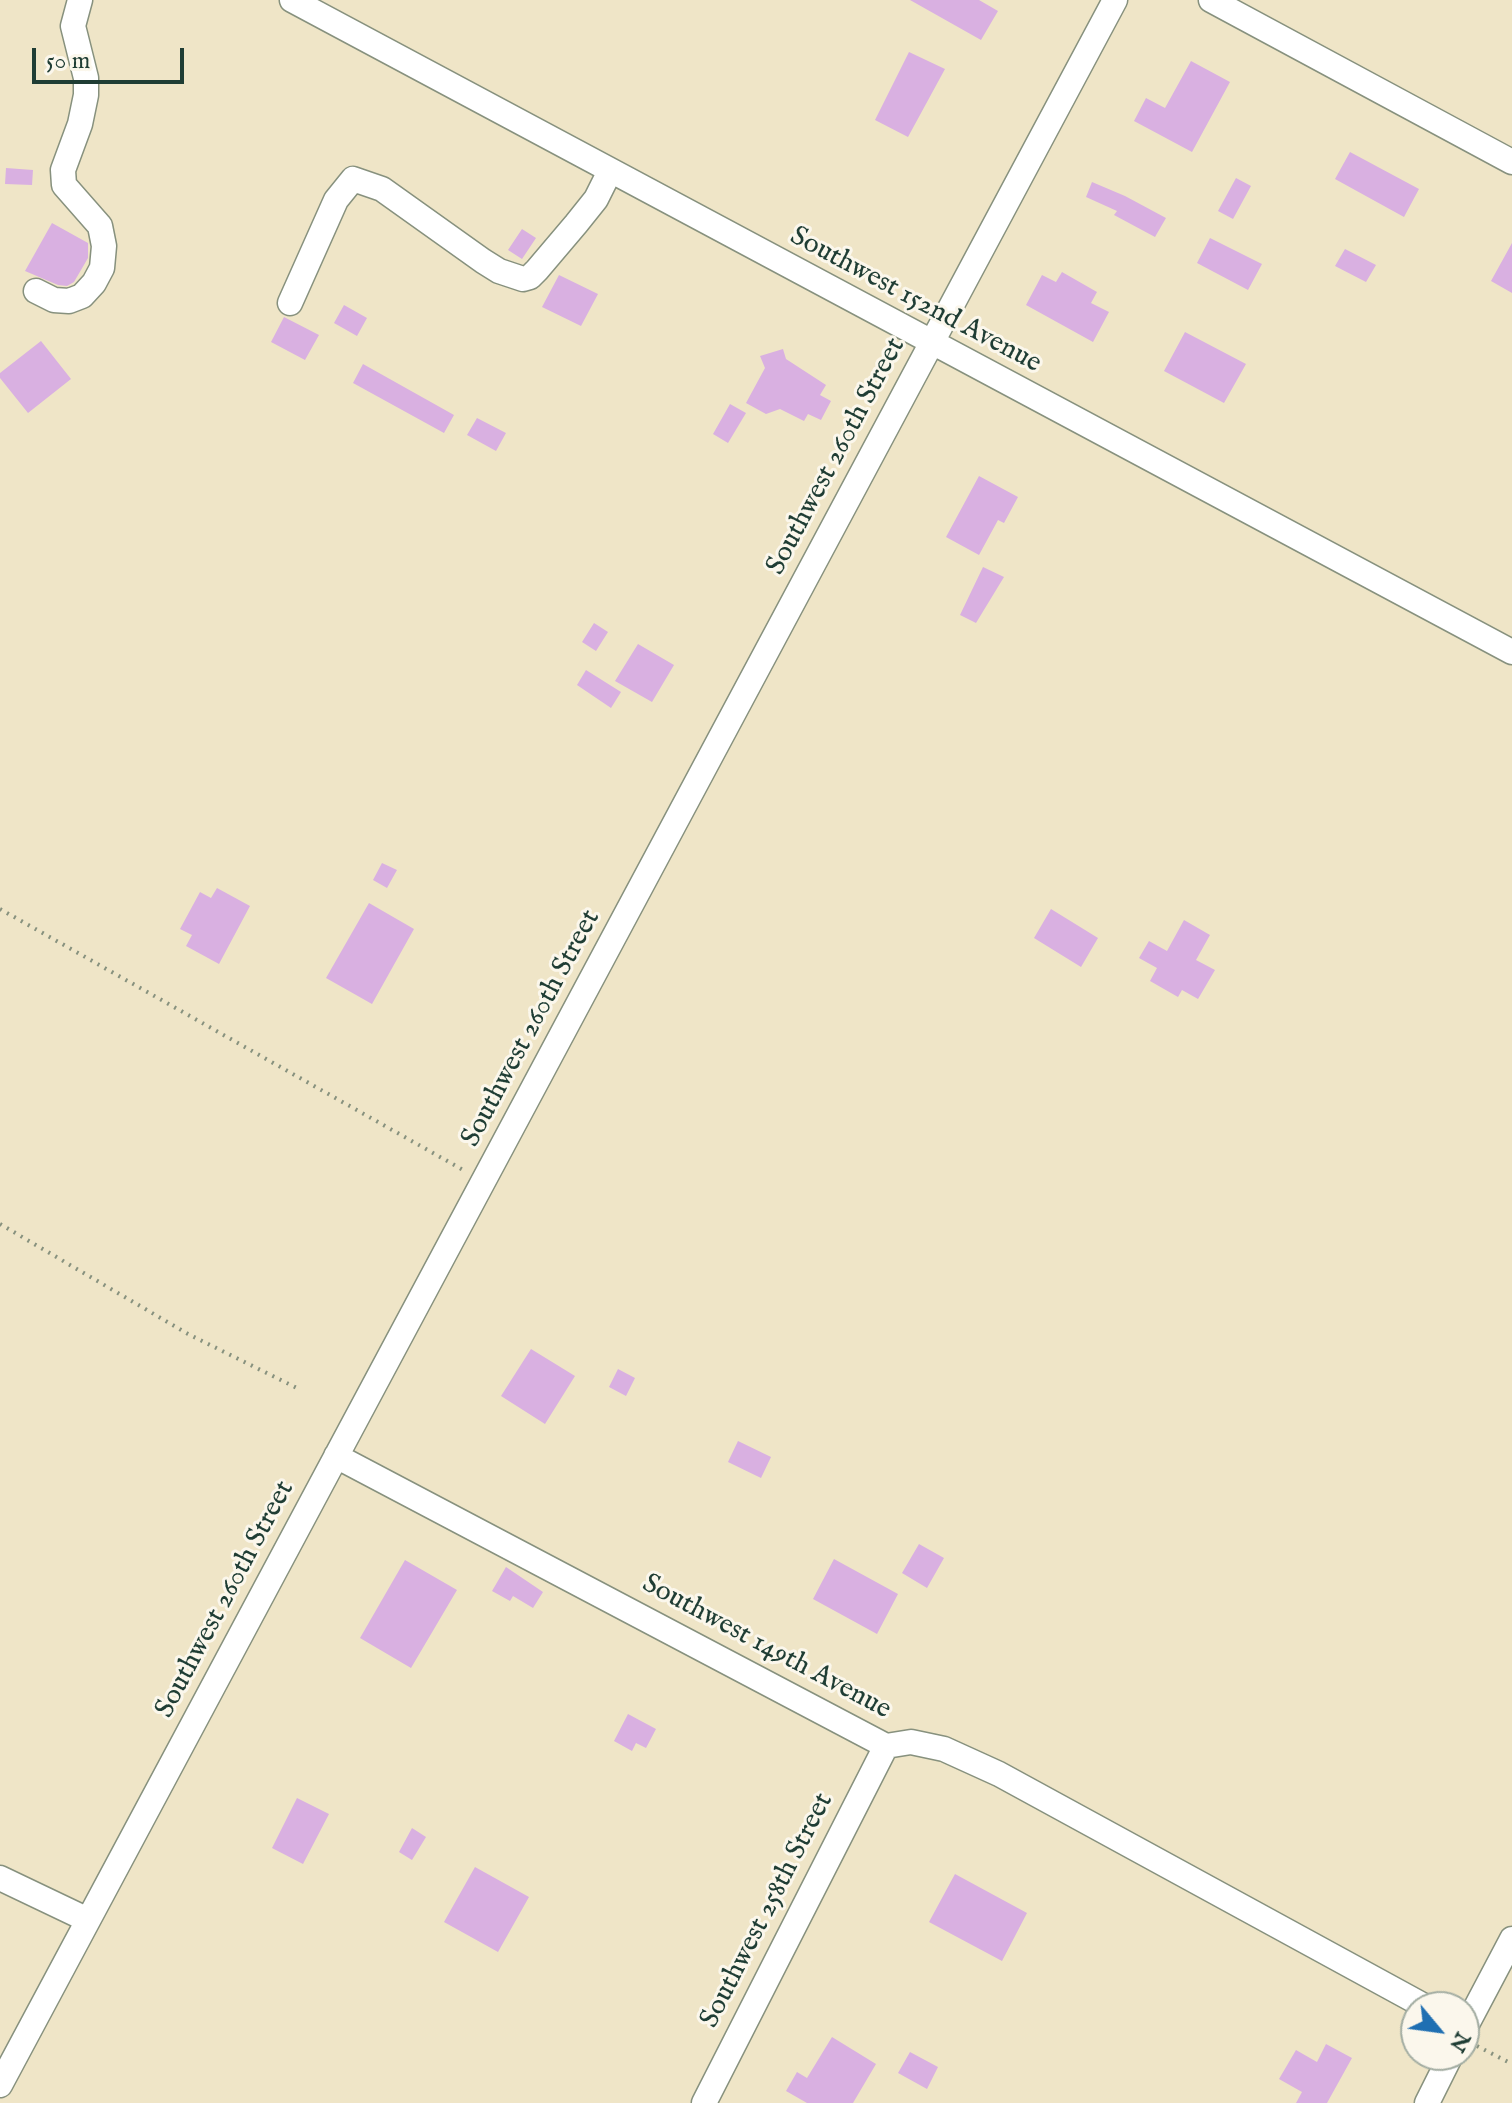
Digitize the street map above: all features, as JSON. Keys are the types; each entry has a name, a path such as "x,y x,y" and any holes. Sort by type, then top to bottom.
{"street":[{"path":"36,291 54,300 69,301 82,296 102,268 104,246 100,226 64,185 63,170 80,124 86,95 86,78 73,26 80,0"},
{"name":"Southwest 152nd Avenue","path":"292,0 1512,652"},
{"name":"Southwest 260th Street","path":"0,2085 1115,0"},
{"path":"1211,0 1512,162"},
{"path":"290,303 336,200 353,179 382,189 483,261 499,271 523,279 537,270 596,199 610,171"},
{"name":"Southwest 149th Avenue","path":"336,1456 886,1746 911,1742 944,1749 999,1774 1400,1993"},
{"name":"Southwest 258th Street","path":"704,2103 886,1746"},
{"path":"0,1878 88,1920"},
{"path":"1480,2006 1512,1939"},
{"path":"1427,2103 1443,2071"}],"path":[{"path":"0,909 485,1182"},
{"path":"0,1224 188,1334 301,1390"},
{"path":"1480,2042 1512,2064"}],"building":[{"path":"910,0 979,0 998,11 981,40"},
{"path":"909,52 945,69 908,137 875,120"},
{"path":"1191,61 1230,82 1192,152 1134,121 1146,98 1165,108"},
{"path":"1350,152 1419,189 1404,217 1335,179"},
{"path":"6,168 33,170 32,185 5,184"},
{"path":"1236,178 1251,186 1233,219 1218,211"},
{"path":"1092,182 1166,218 1155,237 1114,215 1117,211 1086,197"},
{"path":"52,223 88,243 88,258 74,282 67,286 25,271"},
{"path":"522,229 536,238 522,259 508,250"},
{"path":"1210,238 1262,264 1248,290 1197,263"},
{"path":"1512,243 1512,293 1491,281"},
{"path":"1345,249 1376,265 1366,282 1335,266"},
{"path":"1062,272 1097,292 1091,303 1109,312 1093,342 1026,305 1042,275 1056,282"},
{"path":"559,275 598,294 581,326 542,307"},
{"path":"344,305 367,318 357,336 334,323"},
{"path":"284,317 319,335 305,360 271,342"},
{"path":"1185,332 1246,364 1224,403 1164,371"},
{"path":"41,341 71,379 28,413 0,378 0,373"},
{"path":"783,349 786,359 826,385 820,395 831,401 821,420 808,414 804,421 780,409 766,414 746,403 765,368 760,356"},
{"path":"363,364 454,415 444,433 353,383"},
{"path":"730,404 746,413 728,443 713,434"},
{"path":"477,418 506,433 496,451 467,435"},
{"path":"979,476 1018,497 1004,523 998,520 979,555 946,537"},
{"path":"983,567 1004,577 976,623 960,615"},
{"path":"594,623 608,632 596,651 582,642"},
{"path":"638,644 674,665 652,702 615,681"},
{"path":"586,670 621,692 611,708 577,685"},
{"path":"382,863 397,870 387,888 373,880"},
{"path":"217,888 250,906 219,964 186,946 192,935 180,929 200,892 211,898"},
{"path":"369,903 414,929 372,1004 326,978"},
{"path":"1051,909 1098,938 1081,967 1034,938"},
{"path":"1184,920 1210,935 1196,960 1215,970 1198,999 1182,990 1178,997 1150,981 1157,968 1139,958 1149,941 1167,951"},
{"path":"531,1349 575,1376 545,1424 501,1396"},
{"path":"618,1369 635,1378 626,1396 609,1387"},
{"path":"738,1441 771,1457 761,1478 728,1462"},
{"path":"919,1544 944,1558 927,1588 902,1573"},
{"path":"834,1559 898,1594 877,1634 813,1599"},
{"path":"405,1560 457,1590 411,1668 360,1638"},
{"path":"506,1567 543,1592 533,1608 513,1596 510,1601 492,1591"},
{"path":"628,1714 656,1729 646,1748 636,1743 632,1751 614,1741"},
{"path":"297,1798 329,1814 303,1864 272,1848"},
{"path":"412,1828 426,1837 412,1860 399,1852"},
{"path":"475,1867 529,1897 498,1952 444,1922"},
{"path":"955,1874 1027,1913 1002,1961 929,1922"},
{"path":"832,2037 876,2064 853,2103 807,2103 786,2091 797,2072 807,2078"},
{"path":"1326,2044 1352,2058 1327,2103 1296,2103 1302,2092 1279,2079 1296,2050 1317,2062"},
{"path":"910,2052 938,2067 927,2089 898,2073"}]}
